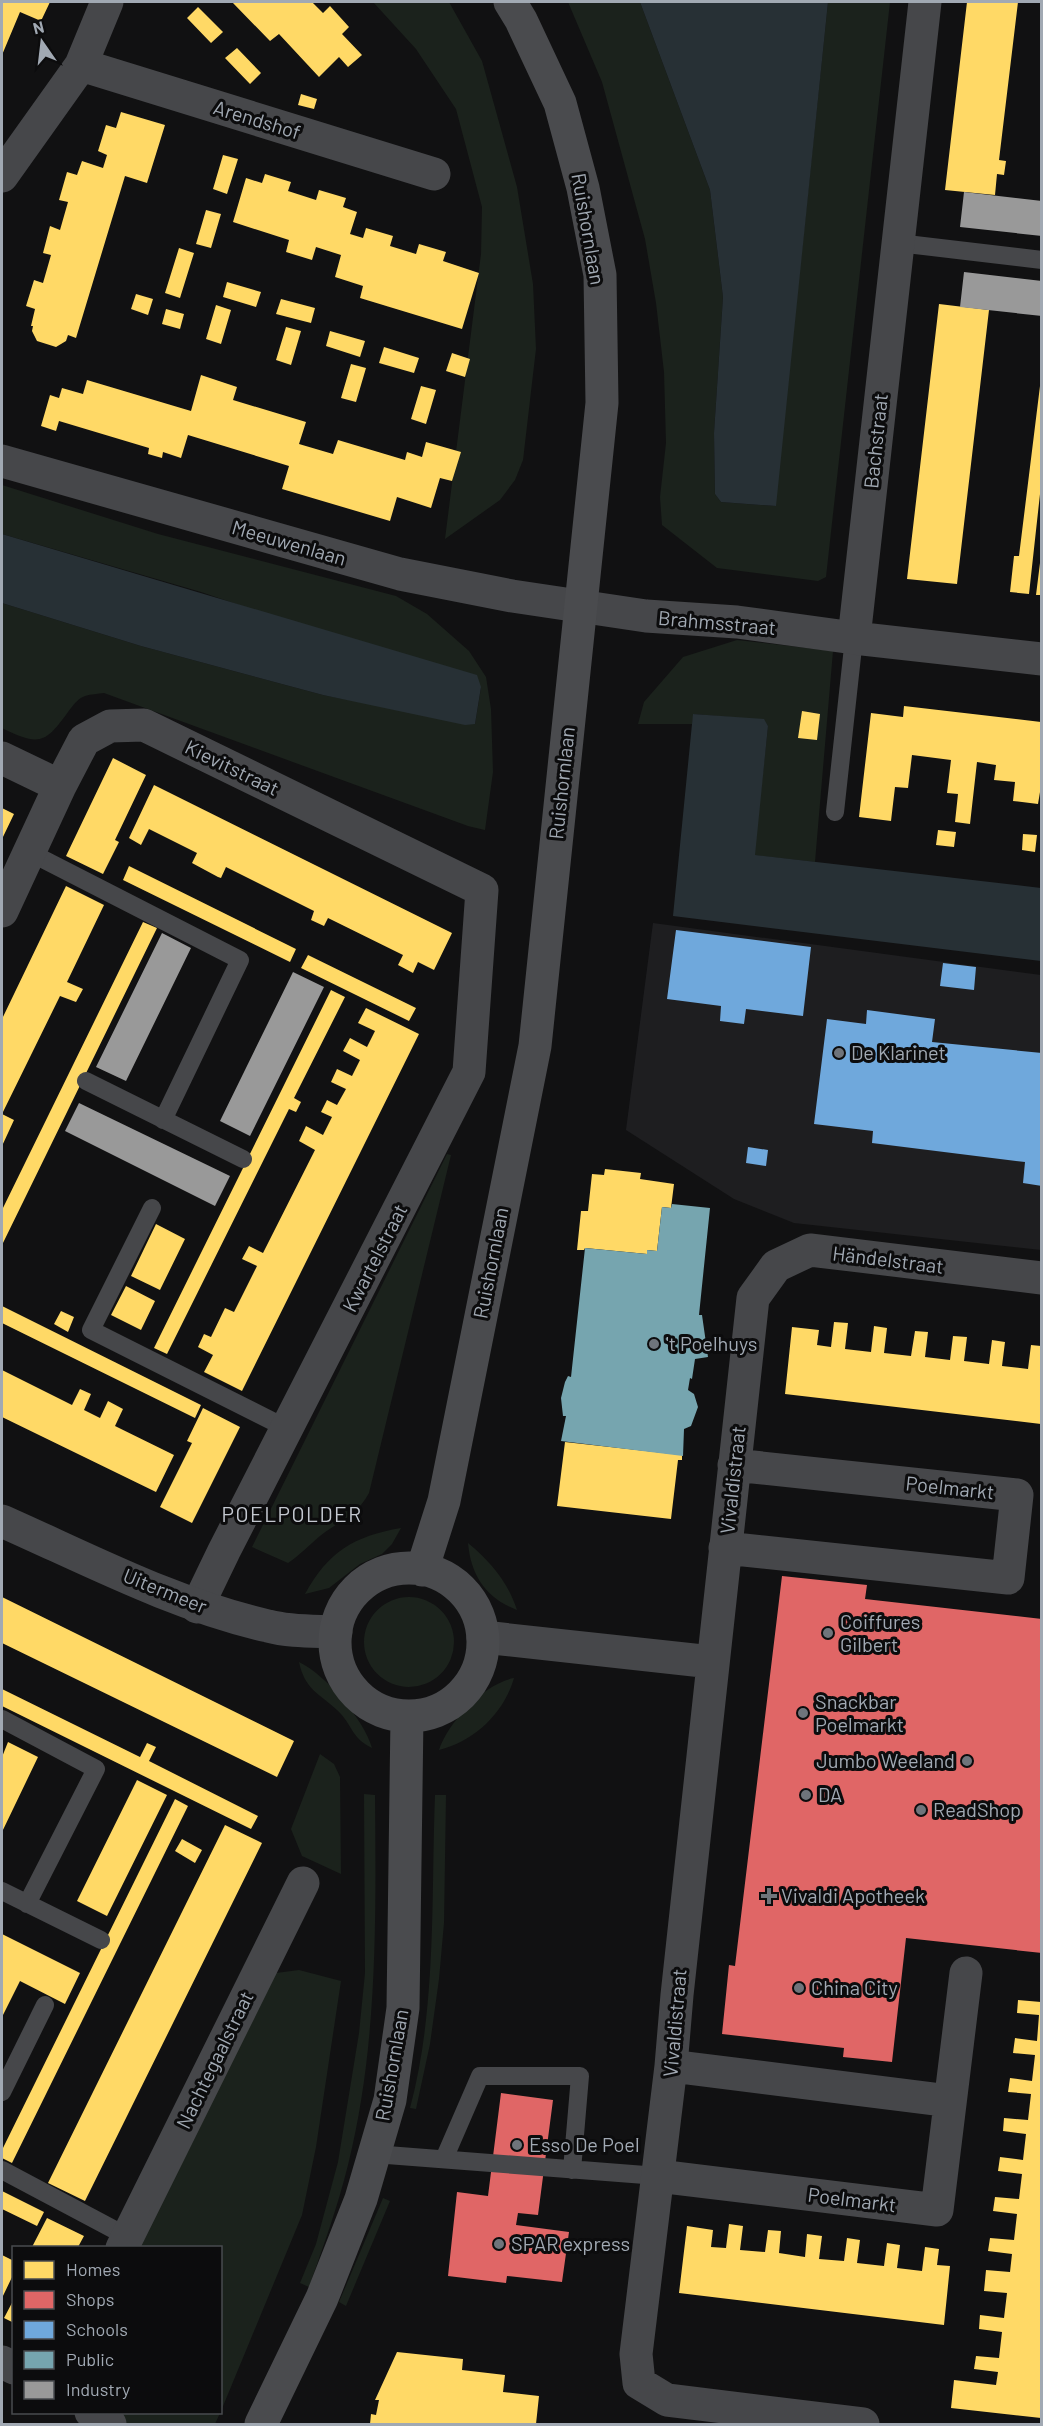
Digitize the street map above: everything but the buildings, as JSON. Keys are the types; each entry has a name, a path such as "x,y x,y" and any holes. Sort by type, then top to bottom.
{"main road":[{"name":"Ruishornlaan","path":"422,1570 444,1501 535,1046 603,403 600,275 583,188 560,103 510,2"},
{"path":"422,1570 449,1581 464,1593 475,1609 483,1637 476,1673 462,1693 443,1708 432,1713 407,1716 372,1706 352,1690 345,1680 336,1657 336,1632 346,1605 366,1582 383,1573 422,1570"},
{"name":"Ruishornlaan","path":"261,2424 322,2298 361,2199 390,2100 403,2008 407,1716"}],"street":[{"path":"2,176 81,65 106,2"},
{"name":"Bachstraat","path":"854,638 925,2"},
{"name":"Arendshof","path":"81,65 434,174"},
{"name":"Meeuwenlaan","path":"2,461 400,574 580,607"},
{"name":"Brahmsstraat","path":"580,607 646,616 737,622 1041,659"},
{"name":"Kievitstraat","path":"2,911 84,740 110,726 144,725 482,890"},
{"path":"2,758 60,786"},
{"name":"Kwartelstraat","path":"197,1607 469,1072 482,890"},
{"name":"Händelstraat","path":"753,1298 776,1266 810,1250 1041,1278"},
{"name":"Vivaldistraat","path":"753,1298 712,1662 671,2066 636,2354 639,2383 667,2400 795,2420"},
{"name":"Poelmarkt","path":"725,1548 1008,1578 1017,1496 734,1465"},
{"name":"Uitermeer","path":"2,1521 197,1607 289,1630 336,1632"},
{"path":"483,1637 712,1662"},
{"name":"Nachtegaalstraat","path":"125,2242 303,1883"},
{"name":"Poelmarkt","path":"658,2176 937,2210 966,1973"},
{"path":"671,2066 950,2101"},
{"path":"94,2414 110,2424"},
{"path":"795,2420 863,2424"}],"lane":[{"path":"898,243 1041,260"},
{"path":"835,812 854,638"},
{"path":"29,852 240,960 163,1119"},
{"path":"86,1081 243,1159"},
{"path":"152,1208 91,1330 288,1429"},
{"path":"2,1719 96,1769 27,1904"},
{"path":"2,1891 100,1940"},
{"path":"2,2092 45,2005"},
{"path":"444,2159 480,2076 580,2076 572,2170"},
{"path":"374,2154 658,2176"},
{"name":"Nachtegaalstraat","path":"2,2170 125,2242"}],"shaded area":[{"path":"373,2 449,2 482,61 517,187 533,284 536,349 523,460 515,480 500,500 445,539 481,254 482,207 456,109 416,49"},
{"path":"568,2 640,2 710,190 723,297 714,433 715,494 721,502 775,506 828,2 890,2 826,577 818,581 717,568 662,525 660,497 666,443 664,372 656,303 645,239 602,82"},
{"path":"640,2 828,2 776,506 721,502 715,494 714,433 723,297 710,190"},
{"path":"2,485 158,534 396,596 427,614 469,651 486,677 491,709 493,772 485,830 468,826 104,693 87,695 79,699 49,735 42,738 26,738 2,728 2,603 141,646 323,695 475,724 481,688 201,592 2,534"},
{"path":"2,534 477,675 481,687 475,724 465,725 323,695 141,646 2,603"},
{"path":"737,640 833,651 815,862 754,855 768,726 764,720 694,714 692,724 638,724 644,702 683,657"},
{"path":"693,714 764,719 768,726 755,855 1041,888 1041,961 673,916"},
{"name":"De Klarinet","path":"653,923 1041,975 1041,1250 794,1223 734,1199 626,1130"},
{"path":"447,1154 451,1155 369,1493 359,1508 288,1563 252,1547"},
{"path":"401,1528 392,1544 382,1554 360,1564 329,1588 305,1594 323,1567 344,1548 369,1536"},
{"path":"468,1543 498,1573 509,1590 517,1610 497,1599 482,1584 473,1566"},
{"path":"409,1597 426,1600 441,1610 451,1625 454,1642 451,1659 441,1674 426,1684 409,1687 392,1684 377,1674 367,1659 364,1642 367,1625 377,1610 392,1600"},
{"path":"299,1662 332,1687 343,1699 361,1725 372,1748 360,1740 342,1716 313,1690 305,1679"},
{"path":"514,1678 503,1703 486,1724 464,1740 439,1750 450,1728 469,1705 491,1687"},
{"path":"320,1754 334,1764 340,1777 341,1874 302,1856 291,1829"},
{"path":"364,1794 375,1795 375,1935 365,2074 348,2165 309,2287 300,2283 316,2244 338,2162 359,2033 365,1973"},
{"path":"435,1795 446,1795 444,1923 430,2044 416,2109 410,2108 419,2070 429,1992"},
{"path":"299,1970 341,1981 316,2147 302,2215 222,2409 222,2246 132,2246 276,1973"},
{"path":"383,2198 390,2201 346,2306 339,2302"},
{"path":"115,2414 220,2414 215,2424 121,2424"}],"place":[{"name":"De Klarinet","path":"839,1053"},
{"name":"'t Poelhuys","path":"654,1344"},
{"name":"Coiffures Gilbert","path":"828,1633"},
{"name":"Snackbar Poelmarkt","path":"803,1713"},
{"name":"Jumbo Weeland","path":"967,1761"},
{"name":"DA","path":"806,1795"},
{"name":"ReadShop","path":"921,1810"},
{"name":"Vivaldi Apotheek","path":"769,1896"},
{"name":"China City","path":"799,1988"},
{"name":"Esso De Poel","path":"517,2145"},
{"name":"SPAR express","path":"499,2244"}],"district":[{"name":"POELPOLDER","path":"292,1515"}]}
